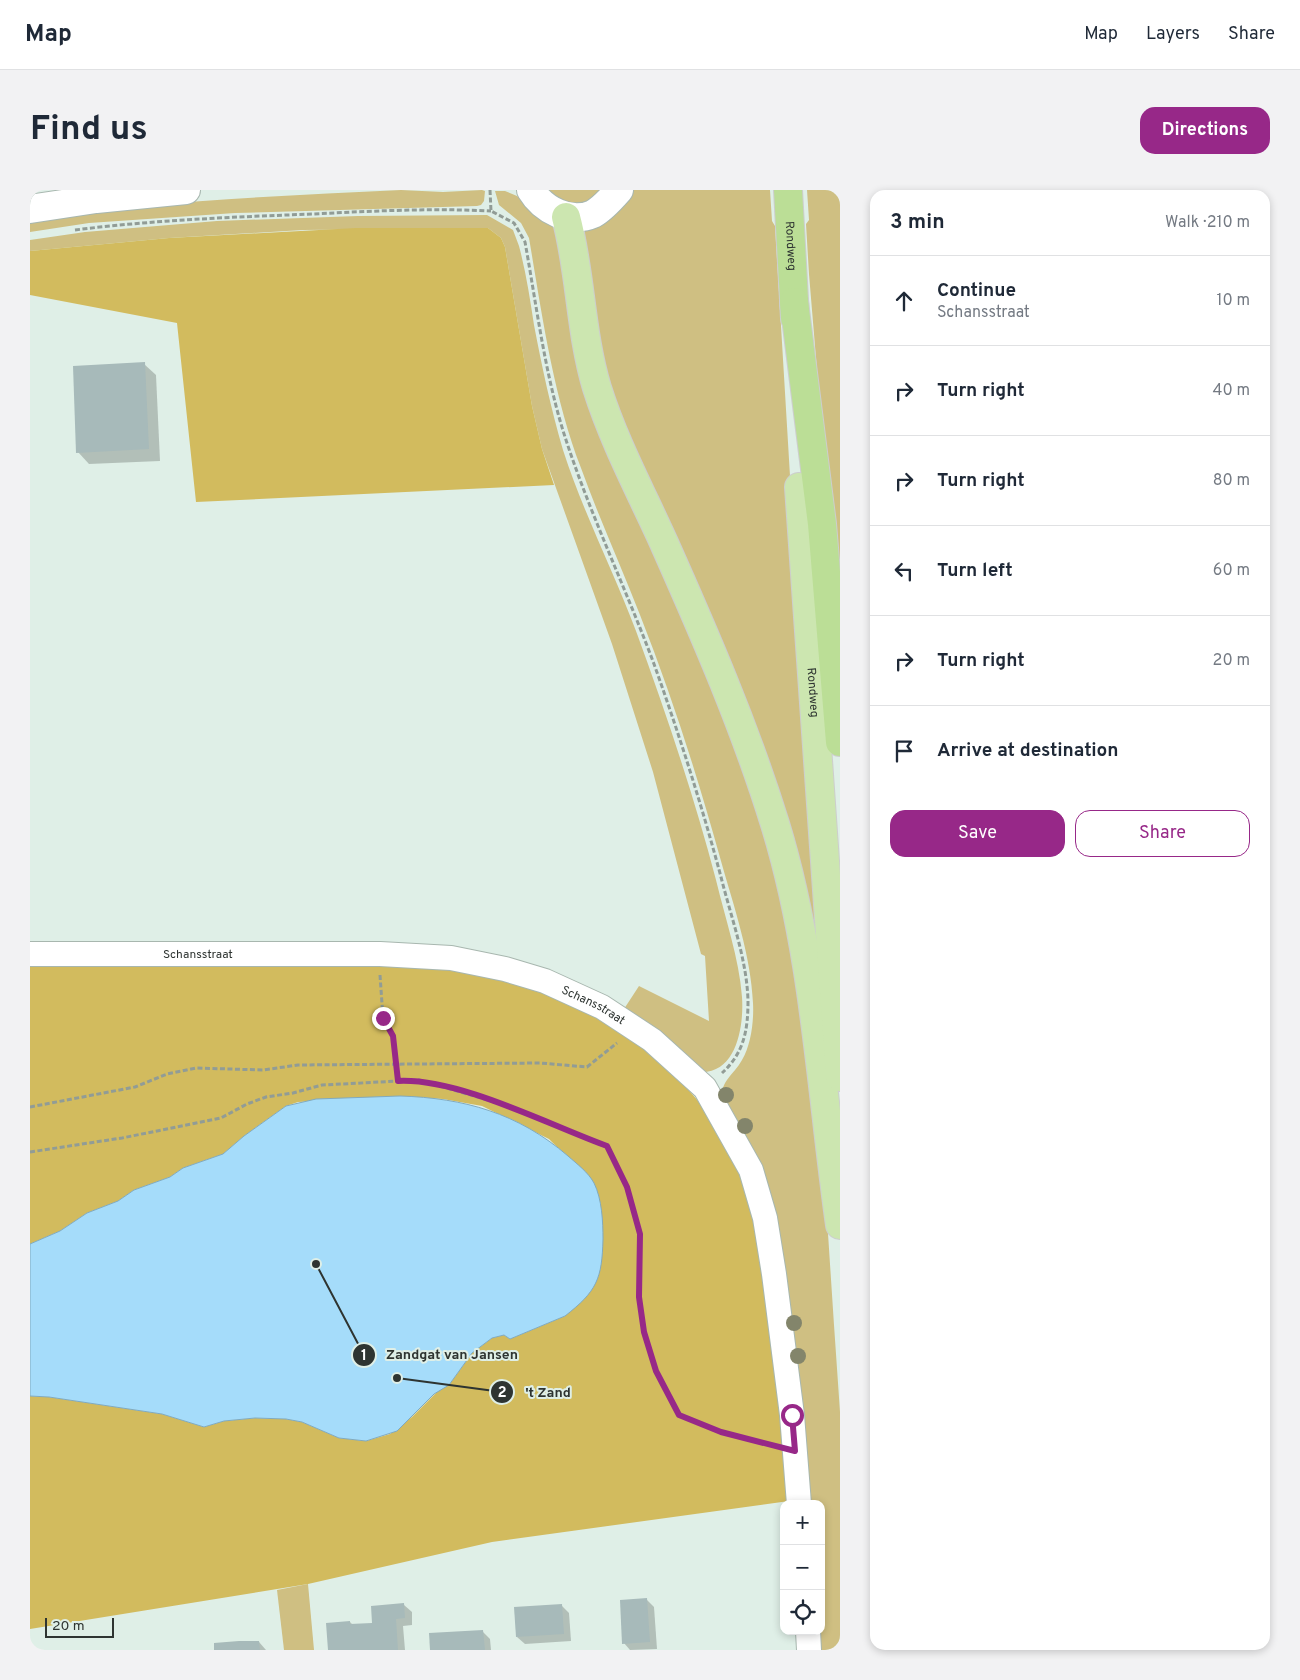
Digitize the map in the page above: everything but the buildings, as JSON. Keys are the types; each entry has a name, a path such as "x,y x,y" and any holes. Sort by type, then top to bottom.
{"highway":[{"name":"Rondweg","path":"788,190 800,487"},
{"name":"Rondweg","path":"794,302 822,524 840,742"}],"main road":[{"path":"30,209 96,199 186,190"},
{"path":"532,190 541,203 566,217 593,214 619,190"},
{"path":"566,217 572,240 582,318 597,388 627,466 717,661 747,740 775,826 794,899 807,964 822,1069 829,1148 840,1225"},
{"name":"Rondweg","path":"800,487 840,1084"}],"street":[{"name":"Schansstraat","path":"30,954 380,954 451,958 513,971 545,981 581,996 652,1040 705,1088 751,1170 764,1218 775,1283 795,1451 799,1500"},
{"path":"808,1635 809,1650"}],"path":[{"path":"490,190 491,211"},
{"path":"73,230 118,225 255,216 375,211 491,211 514,223 525,242 552,385 566,438 663,691 707,825 747,987 746,1027 735,1061 705,1088"},
{"path":"380,954 383,1018 393,1036 398,1081"},
{"path":"30,1107 135,1087 167,1074 196,1068 263,1070 298,1064 540,1063 587,1067 634,1028"},
{"path":"30,1152 122,1138 221,1118 247,1104 322,1085 419,1080 461,1091 505,1106 607,1146 627,1187 640,1234 639,1297 644,1332 656,1371 679,1415 721,1432 795,1451"}],"shaded area":[{"path":"401,190 485,191 484,201 481,205 477,206 235,213 89,223 30,232 30,220 122,208 215,200"},
{"path":"541,190 607,190 594,201 570,206"},
{"path":"633,190 770,190 772,221 775,226 802,676 829,1033 809,924 613,411 578,236 586,224"},
{"path":"807,190 840,190 840,646 809,274 806,224 809,220"},
{"path":"495,191 505,191 517,196 556,230 571,309 698,639 788,899 823,1157 840,1412 840,1650 818,1650 817,1635 825,1635 825,1500 808,1500 797,1374 721,1099 723,1087 745,1054 751,1033 753,1017 752,985 745,950 703,799 674,707 652,645 595,505 571,440 549,354 529,238 521,223 499,205"},
{"path":"487,215 513,230 519,246 544,372 563,450 647,662 689,786 716,880 738,968 742,1008 736,1046 730,1057 713,1071 700,1072 624,1009 639,986 709,1021 705,956 701,954 653,772 612,644 542,449 532,406 505,247 501,238 488,228 303,230 169,238 30,251 30,240 85,232 217,221 358,216"},
{"path":"356,228 488,228 501,238 505,247 532,406 542,449 554,485 196,502 177,323 30,295 30,251 169,238"},
{"path":"368,963 455,966 504,977 595,1013 662,1059 711,1116 732,1156 753,1210 773,1336 789,1500 492,1542 308,1584 30,1629 30,1396 49,1397 162,1414 204,1427 224,1421 255,1418 286,1419 302,1422 339,1438 366,1441 390,1434 412,1417 441,1388 449,1385 472,1353 492,1338 504,1335 510,1339 565,1316 588,1295 602,1216 594,1184 549,1139 482,1106 443,1099 400,1096 298,1102 286,1106 244,1136 223,1154 183,1168 170,1177 134,1190 118,1201 87,1213 60,1231 30,1244 30,966"},
{"path":"308,1584 314,1650 284,1650 277,1590"}],"water":[{"path":"400,1096 446,1100 489,1111 510,1119 549,1141 579,1165 592,1179 597,1189 602,1211 603,1239 601,1264 596,1283 591,1291 565,1316 510,1339 504,1335 492,1338 472,1353 449,1385 434,1394 397,1431 366,1441 339,1438 302,1422 286,1419 255,1418 224,1421 204,1427 162,1414 49,1397 30,1396 30,1244 60,1231 87,1213 118,1201 134,1190 170,1177 183,1168 223,1154 244,1136 286,1106 316,1099"}],"place":[{"name":"Zandgat van Jansen","path":"316,1264"},
{"name":"'t Zand","path":"397,1378"}],"route":[{"path":"383,1018 393,1036 398,1081 419,1080 461,1091 607,1146 627,1187 640,1234 639,1297 644,1332 656,1371 679,1415 721,1432 795,1451 792,1415"}]}
